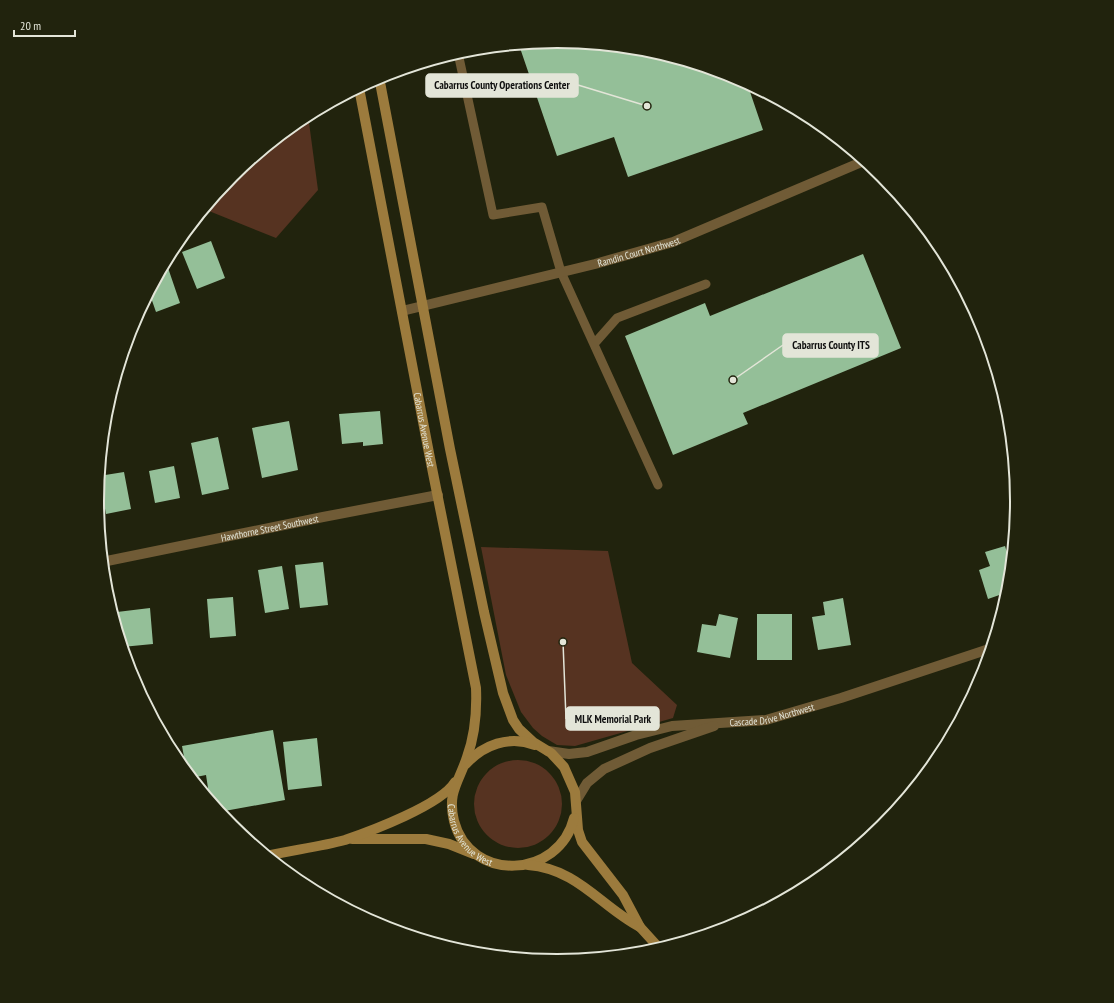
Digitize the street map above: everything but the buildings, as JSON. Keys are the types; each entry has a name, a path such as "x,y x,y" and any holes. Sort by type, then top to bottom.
{"main road":[{"name":"Cabarrus Avenue West","path":"380,84 450,449 497,671 513,720 524,734 558,760 569,774 576,805 578,830 582,842 623,895 640,927 655,944"},
{"name":"Cabarrus Avenue West","path":"360,93 476,688 475,727 467,758 452,796 456,826 468,845 489,861 507,866 527,865 554,870 574,879 623,917 640,927"},
{"path":"344,840 428,805 449,789 459,775 480,752 496,744 513,741 544,749"},
{"name":"Cabarrus Avenue West","path":"527,865 545,858 560,845 571,829 576,805"},
{"path":"273,855 344,840 406,838 432,840 458,847 489,861"}],"street":[{"name":"Ramdin Court Northwest","path":"402,310 629,255 682,239 859,163"},
{"name":"Hawthorne Street Southwest","path":"107,561 315,518 438,495"},
{"name":"Cascade Drive Northwest","path":"544,749 579,753 660,728 685,724 719,724 766,720 841,698 985,650"},
{"path":"576,805 587,782 604,769 650,748 719,724"}],"lane":[{"path":"459,59 493,215 542,207 561,272 658,484"},
{"path":"594,344 617,318 706,284"}],"shaded area":[{"path":"309,122 318,190 276,238 209,211 236,181 258,161"},
{"path":"481,547 608,551 632,663 677,705 673,718 575,746 557,745 542,736 533,728 521,712 506,675"},
{"path":"518,760 535,763 543,767 555,779 559,787 562,804 559,821 555,829 543,841 535,845 518,848 501,845 493,841 481,829 477,821 474,804 477,787 481,779 493,767 501,763"}],"place":[{"name":"Cabarrus County Operations Center","path":"647,106"},
{"name":"Cabarrus County ITS","path":"733,380"},
{"name":"MLK Memorial Park","path":"563,642"}]}
